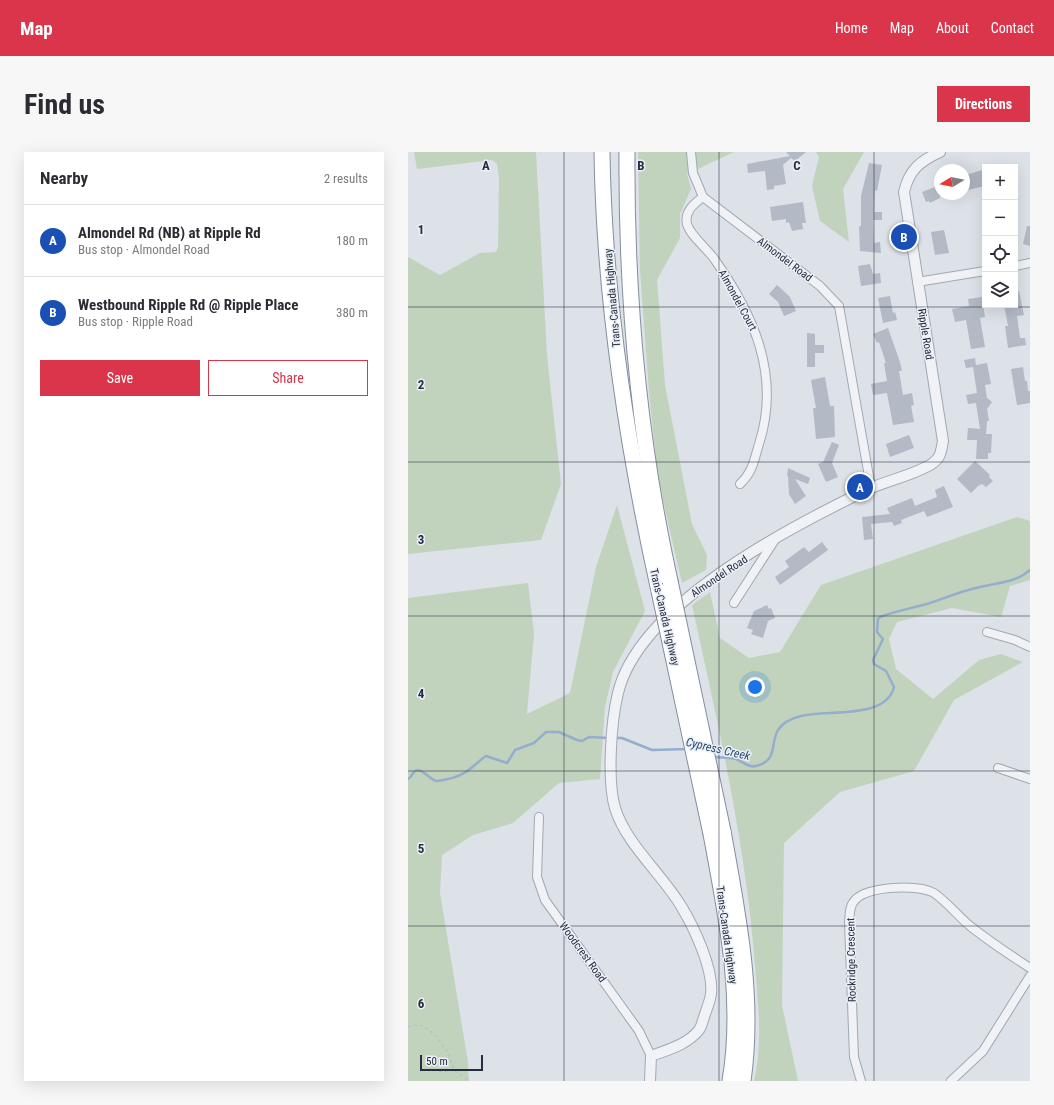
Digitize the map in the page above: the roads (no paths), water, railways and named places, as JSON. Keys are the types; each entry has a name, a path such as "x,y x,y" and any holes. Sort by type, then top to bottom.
{"highway":[{"name":"Trans-Canada Highway","path":"602,152 608,254 622,395 642,510 665,586"},
{"name":"Trans-Canada Highway","path":"627,152 629,253 640,392 654,508 665,586 717,833 737,912 746,980 747,1029 743,1081"},
{"name":"Trans-Canada Highway","path":"717,833 724,907 734,982 735,1028 730,1081"}],"street":[{"path":"691,152 693,173 703,197"},
{"name":"Ripple Road","path":"871,488 931,465 940,456 943,441 904,192 908,178 913,170 940,152"},
{"name":"Almondel Court","path":"703,197 692,205 687,214 687,224 715,259 744,307 757,333 766,365 767,396 763,432 750,475 740,484"},
{"name":"Almondel Road","path":"651,1056 681,1045 700,1029 711,993 706,957 682,907 624,827 615,809 610,769 614,710 621,681 641,645 678,605 711,580 777,538 871,488 838,306 820,286 703,197"},
{"path":"1018,265 1030,263"},
{"path":"917,282 982,271"},
{"path":"734,602 777,538"},
{"path":"987,632 1015,640 1030,647"},
{"path":"998,768 1030,779"},
{"name":"Woodcrest Road","path":"539,817 536,878 545,900 639,1031 651,1056 650,1081"},
{"name":"Rockridge Crescent","path":"860,1081 854,1057 849,922 850,906 859,896 867,892 895,889 915,887 925,889 934,893 976,931 1030,968"},
{"path":"951,1081 983,1051 1030,976"}],"waterway":[{"name":"Cypress Creek","path":"712,757 733,758 753,766 763,764 771,756 778,730 788,721 812,714 868,709 880,704 889,697 894,687 886,671 874,664 873,660 883,639 877,632 878,619 880,617 972,589 1009,581 1025,574 1030,570"},
{"name":"Cypress Creek","path":"408,779 417,770 420,770 431,779 437,781 455,777 467,771 486,756 507,763 515,750 534,743 546,732 559,732 582,741 589,737 609,738"},
{"name":"Cypress Creek","path":"614,738 622,738 652,750 689,749"}],"place":[{"name":"Westbound Ripple Rd @ Ripple Place","path":"904,237"},
{"name":"Almondel Rd (NB) at Ripple Rd","path":"860,487"}]}
